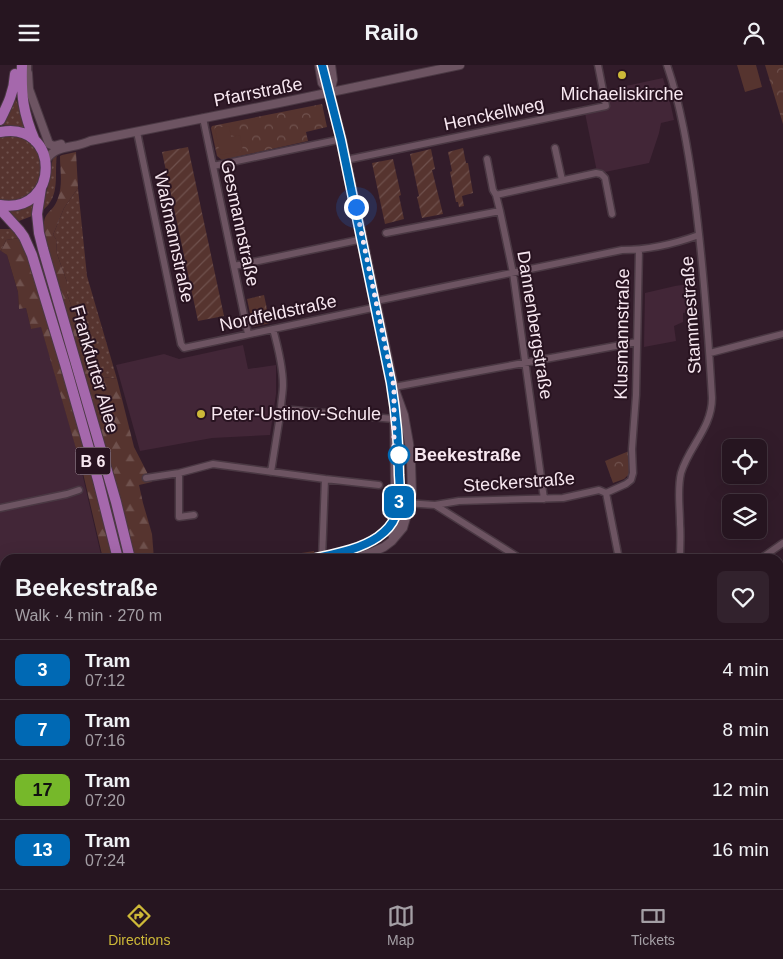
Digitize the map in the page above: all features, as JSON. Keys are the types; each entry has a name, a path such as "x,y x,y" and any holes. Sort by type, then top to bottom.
{"main road":[{"path":"0,120 23,67"},
{"path":"23,67 21,92 27,121 46,160"},
{"path":"0,132 18,132 36,142"},
{"name":"B 6","path":"41,188 46,174 46,160"},
{"path":"0,205 9,206 24,203 41,188"},
{"name":"Frankfurter Allee","path":"41,188 37,214 39,233 112,485 129,554"},
{"name":"Frankfurter Allee","path":"0,209 20,230 32,255 65,364 117,554"}],"street":[{"path":"318,65 322,83 330,93 342,139 394,387 404,415 411,463 412,494 402,528 392,541 370,554"},
{"path":"330,65 334,80 330,93"},
{"name":"Pfarrstraße","path":"46,160 56,150 90,141 460,65"},
{"name":"Henckellweg","path":"346,160 606,106 598,65"},
{"name":"Stammestraße","path":"667,65 680,113 690,167 706,297 712,398 708,422 685,462 679,483 680,554"},
{"name":"Pfarrstraße","path":"23,67 49,144 54,146 83,140 90,141"},
{"name":"Gesmannstraße","path":"203,118 248,334"},
{"name":"Waßmannstraße","path":"137,132 181,344 184,348"},
{"path":"213,166 342,139"},
{"path":"555,148 562,180"},
{"name":"Dannenbergstraße","path":"487,159 513,273 544,499"},
{"path":"496,195 596,173 602,174 605,178 612,214"},
{"path":"386,233 500,211"},
{"name":"Klusmannstraße","path":"631,480 633,473 632,449 635,415 639,250 654,248 699,235"},
{"path":"234,266 363,239"},
{"name":"Nordfeldstraße","path":"184,348 513,273 622,250 639,250"},
{"path":"271,472 283,386 280,356 274,329"},
{"path":"710,353 783,334"},
{"path":"394,387 637,342"},
{"path":"392,541 397,525 394,387"},
{"path":"281,409 394,419"},
{"path":"146,478 212,465 379,485"},
{"path":"179,473 179,517 194,515"},
{"path":"322,554 325,479"},
{"name":"Steckerstraße","path":"435,505 459,501 563,498 599,490 606,493 631,480"},
{"path":"0,508 79,490"},
{"path":"606,493 618,554"},
{"path":"396,494 400,500 406,503 435,505 513,554"},
{"path":"397,518 410,503"},
{"path":"767,554 783,543"}],"shaded area":[{"path":"663,78 674,120 661,123 649,163 597,172 585,113 610,108 607,90"},
{"path":"0,250 7,255 18,292 19,309 26,308 31,329 41,326 77,451 101,554 0,554"},
{"path":"696,283 698,310 683,313 683,322 674,326 676,341 644,347 645,293"},
{"name":"Peter-Ustinov-Schule","path":"243,345 248,369 276,365 276,394 270,435 212,438 140,451 116,365 164,354 179,359"}],"green space":[{"path":"737,65 756,65 762,87 745,92"},
{"path":"765,65 783,65 783,124"},
{"path":"16,99 26,130 2,125"},
{"path":"322,104 327,127 306,132 308,141 222,160 217,156 212,126"},
{"path":"229,126 231,137 240,135 243,151 220,155 215,128"},
{"path":"0,136 24,139 34,148 39,156 40,174 37,183 32,191 16,200 0,200"},
{"path":"188,147 224,316 198,321 162,152"},
{"path":"463,148 466,163 468,163 473,193 462,196 464,206 459,207 458,202 456,202 450,172 452,171 448,152"},
{"path":"431,149 435,169 432,170 443,214 422,218 410,154"},
{"path":"76,152 78,188 64,208 53,235 56,239 57,254 67,282 67,294 97,376 117,379 134,447 152,482 139,485 152,534 154,554 134,554 113,471 44,234 46,216 56,203 60,193 60,156"},
{"path":"57,154 55,191 49,204 43,210 53,158"},
{"path":"393,159 404,219 385,224 372,163"},
{"path":"78,188 87,276 117,379 97,376 67,294 67,282 57,254 56,239 53,235 64,208"},
{"path":"33,203 32,216 19,221 9,213 9,211 22,209"},
{"path":"0,229 12,229 20,238 6,240 1,251 0,250"},
{"path":"20,238 29,254 88,461 112,554 102,554 83,473 41,327 31,329 26,308 19,309 18,292 7,255 1,251 6,240"},
{"path":"264,295 270,323 253,327 247,299"},
{"path":"629,451 629,474 624,479 613,483 605,461"},
{"path":"314,551 314,554 295,554"}],"tram line":[{"path":"322,65 341,140 391,383 397,429 400,491 395,517 386,531 371,541 334,554"},
{"name":"3","path":"322,65 341,140 391,383 396,413 400,494 396,517 378,537 333,554"}],"place":[{"name":"Michaeliskirche","path":"622,75"},
{"name":"Peter-Ustinov-Schule","path":"201,414"},
{"name":"Beekestraße","path":"399,455"}],"route":[{"path":"356,207 394,387 394,450 399,455"}]}
